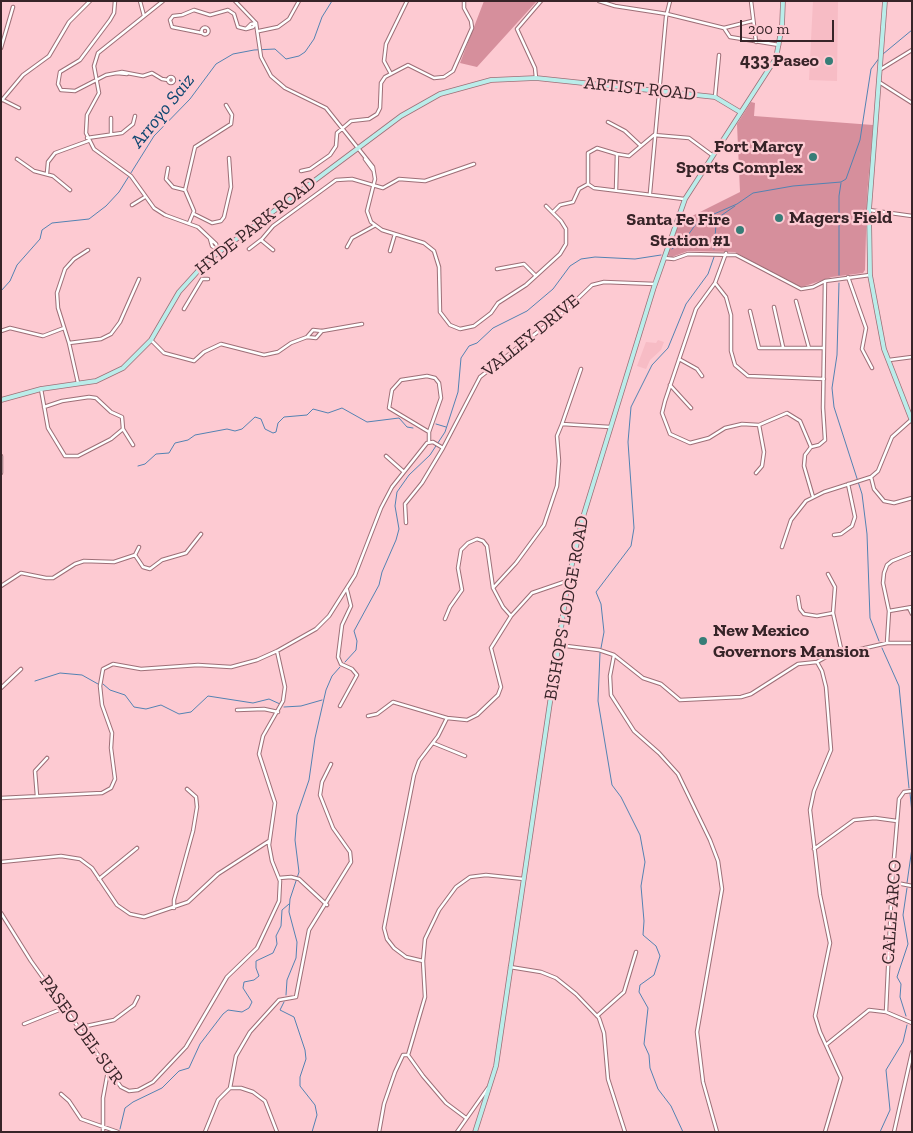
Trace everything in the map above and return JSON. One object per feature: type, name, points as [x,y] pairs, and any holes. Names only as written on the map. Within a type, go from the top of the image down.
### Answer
[{"type":"street","points":[[19,108],[2,99],[23,75],[50,56],[69,22],[90,1]]},
{"type":"street","points":[[114,1],[113,15],[104,30],[80,60],[60,72],[58,77],[61,90],[67,92],[75,91],[118,73],[143,76],[152,73],[168,80]]},
{"type":"street","points":[[140,1],[144,16]]},
{"type":"street","points":[[163,1],[99,50],[94,64],[99,93],[85,121],[87,139],[96,151],[131,176],[145,197],[162,214],[201,228],[216,244],[219,251]]},
{"type":"street","points":[[235,1],[256,23],[260,54],[267,71],[278,83],[324,106],[358,148],[374,172],[374,186],[367,211],[369,220],[374,226],[421,242],[434,251],[439,263],[440,312],[446,322],[456,328],[474,326],[491,313],[498,303],[536,276],[560,254],[566,244],[564,227],[546,206]]},
{"type":"street","points":[[258,31],[278,27],[289,19],[300,1]]},
{"type":"street","points":[[391,74],[385,65],[386,44],[407,1]]},
{"type":"street","points":[[301,171],[310,169],[330,155],[336,146],[337,132],[354,119],[370,119],[377,114],[380,108],[381,82],[391,74],[409,65],[434,78],[444,77],[453,71],[472,28],[472,23],[464,10],[464,1]]},
{"type":"street","points":[[536,78],[535,68],[517,29],[541,1]]},
{"type":"street","points":[[599,1],[615,6],[666,14],[724,28],[752,21]]},
{"type":"street","points":[[650,194],[666,14],[670,1]]},
{"type":"street","points":[[751,1],[756,42]]},
{"type":"street","name":"BISHOPS LODGE ROAD","points":[[475,1132],[492,1082],[568,581],[583,517],[655,284],[685,199],[712,154],[775,60],[779,45],[783,1]]},
{"type":"street","points":[[782,546],[791,520],[806,501],[853,482],[871,477],[878,471],[892,437],[911,421],[887,360],[876,314],[870,275],[870,210],[885,1]]},
{"type":"street","points":[[1,48],[13,6]]},
{"type":"street","points":[[202,33],[174,27],[170,20],[173,16],[182,15],[194,10],[210,15],[226,10],[234,14],[238,27],[246,29],[256,23]]},
{"type":"street","points":[[724,28],[730,37],[779,45]]},
{"type":"street","points":[[881,69],[912,50]]},
{"type":"street","points":[[715,97],[719,55]]},
{"type":"street","name":"ARTIST ROAD","points":[[536,78],[715,97],[740,112]]},
{"type":"street","name":"HYDE PARK ROAD","points":[[1,400],[41,390],[96,381],[123,368],[151,340],[172,302],[196,272],[219,251],[401,116],[440,94],[492,80],[536,78]]},
{"type":"street","points":[[880,82],[912,103]]},
{"type":"street","points":[[226,105],[232,116],[231,124],[195,147],[185,190],[194,214],[212,223],[221,221],[224,216],[232,187],[229,158]]},
{"type":"street","points":[[47,173],[48,162],[53,154],[87,139],[126,130],[133,124],[135,116]]},
{"type":"street","points":[[111,118],[111,134]]},
{"type":"street","points":[[608,122],[625,131],[641,146]]},
{"type":"street","points":[[588,184],[588,153],[598,148],[629,156],[654,135],[689,138],[712,154]]},
{"type":"street","points":[[616,190],[617,154]]},
{"type":"street","points":[[17,159],[34,171],[47,173],[70,190]]},
{"type":"street","points":[[249,249],[261,240],[273,226],[333,182],[350,179],[384,187],[399,179],[425,181],[474,164]]},
{"type":"street","points":[[168,168],[166,180],[173,187],[185,190]]},
{"type":"street","points":[[588,184],[594,188],[685,199]]},
{"type":"street","points":[[553,212],[560,205],[573,202],[579,190],[588,184]]},
{"type":"street","points":[[132,205],[145,197]]},
{"type":"street","points":[[870,210],[912,216]]},
{"type":"street","points":[[190,223],[194,214]]},
{"type":"street","points":[[347,248],[354,237],[374,226]]},
{"type":"street","points":[[390,251],[395,234]]},
{"type":"street","points":[[261,240],[273,250]]},
{"type":"street","points":[[78,385],[69,343],[58,308],[57,293],[59,280],[65,269],[74,259],[88,250]]},
{"type":"street","points":[[664,258],[674,260],[688,254],[726,253],[746,259],[801,290],[813,288],[825,281],[870,275]]},
{"type":"street","points":[[726,253],[715,283],[696,309],[670,384],[662,413],[670,434],[690,443],[709,438],[725,428],[742,424],[760,425],[788,413],[800,421],[811,446]]},
{"type":"street","points":[[497,269],[524,264],[536,276]]},
{"type":"street","points":[[196,272],[202,279]]},
{"type":"street","points":[[848,277],[866,328],[862,349],[872,368]]},
{"type":"street","points":[[184,309],[202,279],[208,278]]},
{"type":"street","points":[[69,343],[101,339],[111,334],[120,322],[140,279]]},
{"type":"street","points":[[813,497],[804,466],[805,455],[811,446],[819,445],[825,440],[825,281]]},
{"type":"street","name":"VALLEY DRIVE","points":[[406,523],[406,504],[422,483],[443,448],[480,377],[567,309],[590,287],[601,282],[655,284]]},
{"type":"street","points":[[715,283],[726,297],[732,315],[731,351],[735,365],[748,376],[824,379]]},
{"type":"street","points":[[796,301],[809,348]]},
{"type":"street","points":[[774,307],[783,347]]},
{"type":"street","points":[[750,311],[759,348],[824,348]]},
{"type":"street","points":[[307,337],[313,330],[322,331],[362,324]]},
{"type":"street","points":[[1,331],[10,328],[44,336],[64,328]]},
{"type":"street","points":[[151,340],[164,353],[194,361],[204,352],[221,344],[264,355],[278,352],[291,343],[307,337],[316,338],[322,331]]},
{"type":"street","points":[[887,360],[912,356]]},
{"type":"street","points":[[679,359],[697,369],[702,376]]},
{"type":"street","points":[[493,588],[516,563],[544,525],[557,486],[559,461],[557,436],[581,368]]},
{"type":"street","points":[[1,798],[102,792],[112,788],[115,779],[111,748],[112,735],[102,705],[100,686],[103,669],[112,664],[141,669],[198,665],[230,667],[257,660],[277,651],[323,623],[347,590],[362,562],[384,502],[404,472],[429,442],[429,432],[440,402],[439,383],[432,377],[401,380],[392,390],[389,408],[429,432]]},
{"type":"street","points":[[670,384],[691,408]]},
{"type":"street","points":[[41,390],[50,432],[67,456],[78,456],[111,439],[123,429]]},
{"type":"street","points":[[44,407],[60,401],[94,397],[104,403],[111,412],[122,417],[123,429],[133,445]]},
{"type":"street","points":[[562,424],[610,428]]},
{"type":"street","points":[[756,473],[762,466],[764,452],[760,425]]},
{"type":"street","points":[[429,442],[443,448]]},
{"type":"street","points":[[1,456],[1,473]]},
{"type":"street","points":[[386,456],[404,472]]},
{"type":"street","points":[[871,477],[874,489],[884,501],[894,503],[912,498]]},
{"type":"street","points":[[834,535],[841,534],[852,526],[855,517],[848,484]]},
{"type":"street","points":[[135,555],[143,567],[152,568],[162,560],[186,553],[201,534]]},
{"type":"street","points":[[445,619],[450,607],[462,590],[458,570],[462,548],[471,541],[480,539],[486,544],[493,588],[503,607],[511,616]]},
{"type":"street","points":[[1,586],[21,573],[51,578],[82,561],[114,562],[135,555],[139,547]]},
{"type":"street","points":[[887,643],[888,611],[883,582],[887,565],[892,560],[908,556],[912,553]]},
{"type":"street","points":[[828,574],[835,587],[833,613],[842,653]]},
{"type":"street","points":[[368,716],[378,714],[393,702],[447,718],[467,720],[484,710],[498,694],[501,687],[491,648],[511,616],[532,592],[568,581]]},
{"type":"street","points":[[340,706],[356,675],[352,669],[341,664],[338,657],[342,625],[352,606],[347,590]]},
{"type":"street","points":[[798,597],[800,609],[804,614],[817,616],[833,613]]},
{"type":"street","points":[[888,611],[910,608],[912,614]]},
{"type":"street","points":[[558,645],[599,650],[614,655],[643,678],[661,684],[680,700],[741,697],[751,694],[798,664],[817,662],[842,653],[887,643],[912,643]]},
{"type":"street","name":"PASEO DEL SUR","points":[[1,913],[77,1028],[121,1087],[129,1091],[138,1090],[153,1082],[186,1047],[227,976],[253,954],[262,941],[279,901],[279,878],[272,861],[269,841],[275,813],[275,803],[262,767],[259,750],[263,736],[283,701],[285,687],[277,651]]},
{"type":"street","points":[[614,655],[610,676],[611,694],[634,731],[659,753],[678,774],[710,840],[718,861],[722,889],[696,1032],[702,1078],[716,1132]]},
{"type":"street","points":[[817,662],[822,671],[826,688],[832,740],[831,750],[814,791],[810,810],[820,895],[830,943],[815,1016],[841,1078],[825,1132]]},
{"type":"street","points":[[1,688],[21,669]]},
{"type":"street","points":[[237,710],[261,709],[278,712]]},
{"type":"street","points":[[423,961],[406,957],[392,947],[386,936],[384,925],[414,774],[419,761],[433,743],[447,718]]},
{"type":"street","points":[[433,743],[465,756]]},
{"type":"street","points":[[37,796],[35,771],[47,758]]},
{"type":"street","points":[[205,1132],[218,1100],[230,1088],[236,1056],[250,1032],[280,1000],[296,997],[309,930],[352,860],[350,852],[332,825],[320,795],[323,779],[331,764]]},
{"type":"street","points":[[174,908],[174,900],[193,831],[197,806],[196,797],[187,789]]},
{"type":"street","name":"CALLE ARCO","points":[[886,1012],[892,882],[899,799],[904,792],[912,791]]},
{"type":"street","points":[[814,849],[854,820],[875,818],[897,821]]},
{"type":"street","points":[[1,862],[61,856],[77,858],[88,864],[115,902],[134,915],[148,917],[191,900],[218,874],[269,841]]},
{"type":"street","points":[[99,879],[137,848]]},
{"type":"street","points":[[408,1055],[425,998],[423,961],[425,940],[434,919],[450,894],[470,877],[481,875],[524,879]]},
{"type":"street","points":[[279,878],[294,877],[299,879],[326,905]]},
{"type":"street","points":[[892,882],[912,886]]},
{"type":"street","points":[[597,1016],[624,992],[636,952]]},
{"type":"street","points":[[510,967],[541,972],[556,978],[571,989],[597,1016],[604,1033],[608,1079],[625,1132]]},
{"type":"street","points":[[77,1028],[114,1020],[134,1004],[138,997]]},
{"type":"street","points":[[24,1024],[64,1008]]},
{"type":"street","points":[[826,1044],[869,1010],[886,1012],[912,1023]]},
{"type":"street","points":[[894,1132],[912,1052]]},
{"type":"street","points":[[378,1132],[384,1104],[395,1072],[402,1055],[408,1055]]},
{"type":"street","points":[[408,1055],[446,1103],[466,1118]]},
{"type":"street","points":[[103,1132],[103,1098],[108,1071]]},
{"type":"street","points":[[457,1132],[492,1082]]},
{"type":"street","points":[[230,1088],[241,1088],[253,1092],[265,1102],[277,1132]]},
{"type":"street","points":[[62,1094],[81,1119],[118,1132]]},
{"type":"shaded area","points":[[484,1],[537,1],[477,67],[460,63]]},
{"type":"shaded area","points":[[813,1],[838,1],[837,81],[809,80]]},
{"type":"shaded area","points":[[751,102],[755,103],[754,116],[873,125],[867,196],[865,270],[863,273],[832,277],[802,287],[792,284],[735,252],[688,251],[672,257],[667,255],[676,224],[740,192],[737,124]]},
{"type":"shaded area","points":[[658,340],[664,342],[661,350],[650,360],[646,369],[637,366],[646,342],[656,343]]},
{"type":"waterway","name":"Arroyo Saiz","points":[[1,291],[10,281],[17,265],[40,239],[42,230],[52,223],[89,219],[106,206],[119,192],[154,136],[190,99],[216,64],[233,54],[254,50],[275,49],[286,59],[299,56],[305,52],[314,39],[322,17],[332,1]]},
{"type":"waterway","points":[[883,54],[912,30]]},
{"type":"waterway","points":[[672,249],[686,238],[698,221],[737,204],[753,193],[793,186],[841,182],[846,179],[860,140],[871,69],[880,57]]},
{"type":"waterway","points":[[839,275],[839,196],[841,183]]},
{"type":"waterway","points":[[714,249],[716,225],[719,217],[735,206]]},
{"type":"waterway","points":[[345,662],[356,650],[357,641],[354,631],[379,585],[382,572],[396,540],[399,529],[395,506],[397,492],[409,475],[430,455],[445,432],[458,392],[461,358],[469,346],[477,343],[493,328],[527,311],[553,289],[570,266],[581,259],[595,257],[635,259],[661,255]]},
{"type":"waterway","points":[[601,648],[604,632],[601,604],[596,592],[631,546],[634,528],[628,442],[631,407],[652,365],[668,348],[686,304],[708,274],[714,257]]},
{"type":"waterway","points":[[839,283],[837,355],[832,388],[834,407],[862,494],[867,534],[870,618],[879,641]]},
{"type":"waterway","points":[[138,466],[145,464],[156,454],[169,453],[175,443],[188,440],[195,435],[227,429],[235,431],[242,429],[255,417],[261,419],[265,429],[273,433],[276,432],[278,423],[284,417],[307,415],[313,409],[328,413],[342,408],[367,422],[399,418],[407,427],[413,428]]},
{"type":"waterway","points":[[436,424],[446,427]]},
{"type":"waterway","points":[[882,648],[899,686],[909,788]]},
{"type":"waterway","points":[[600,653],[598,701],[612,785],[621,797],[640,835],[645,862],[641,886],[644,921],[643,935],[656,946],[660,956],[654,975],[640,985],[639,992],[648,1008],[644,1044],[649,1055],[650,1068],[658,1089],[671,1106],[683,1132]]},
{"type":"waterway","points":[[286,995],[287,980],[296,958],[297,942],[289,912],[290,899],[299,872],[295,840],[297,815],[309,780],[315,738],[326,690],[332,676],[340,667]]},
{"type":"waterway","points":[[35,681],[60,673],[82,675],[98,684]]},
{"type":"waterway","points":[[103,684],[110,690],[125,695],[134,707],[146,709],[161,705],[179,714],[191,712],[208,696],[253,703],[269,699],[280,704]]},
{"type":"waterway","points":[[284,707],[301,706],[322,700]]},
{"type":"waterway","points":[[910,793],[912,813]]},
{"type":"waterway","points":[[907,883],[912,848]]},
{"type":"waterway","points":[[906,1016],[900,997],[901,984],[897,977],[908,944],[903,915],[907,888]]},
{"type":"waterway","points":[[120,1129],[125,1108],[162,1088],[179,1071],[189,1068],[200,1044],[223,1014],[228,1010],[242,1012],[249,1008],[252,1002],[243,988],[244,982],[254,980],[259,976],[256,961],[273,953],[277,944],[276,936],[281,926],[282,910],[289,904]]},
{"type":"waterway","points":[[284,1002],[280,1010],[294,1017],[305,1050],[306,1059],[300,1077],[300,1086],[315,1105],[317,1115],[312,1132]]},
{"type":"waterway","points":[[880,1132],[890,1110],[886,1070],[903,1042],[907,1025]]},
{"type":"place","name":"433 Paseo","points":[[829,61]]},
{"type":"place","name":"Fort Marcy Sports Complex","points":[[813,157]]},
{"type":"place","name":"Magers Field","points":[[779,218]]},
{"type":"place","name":"Santa Fe Fire Station #1","points":[[740,230]]},
{"type":"place","name":"New Mexico Governors Mansion","points":[[703,641]]}]
